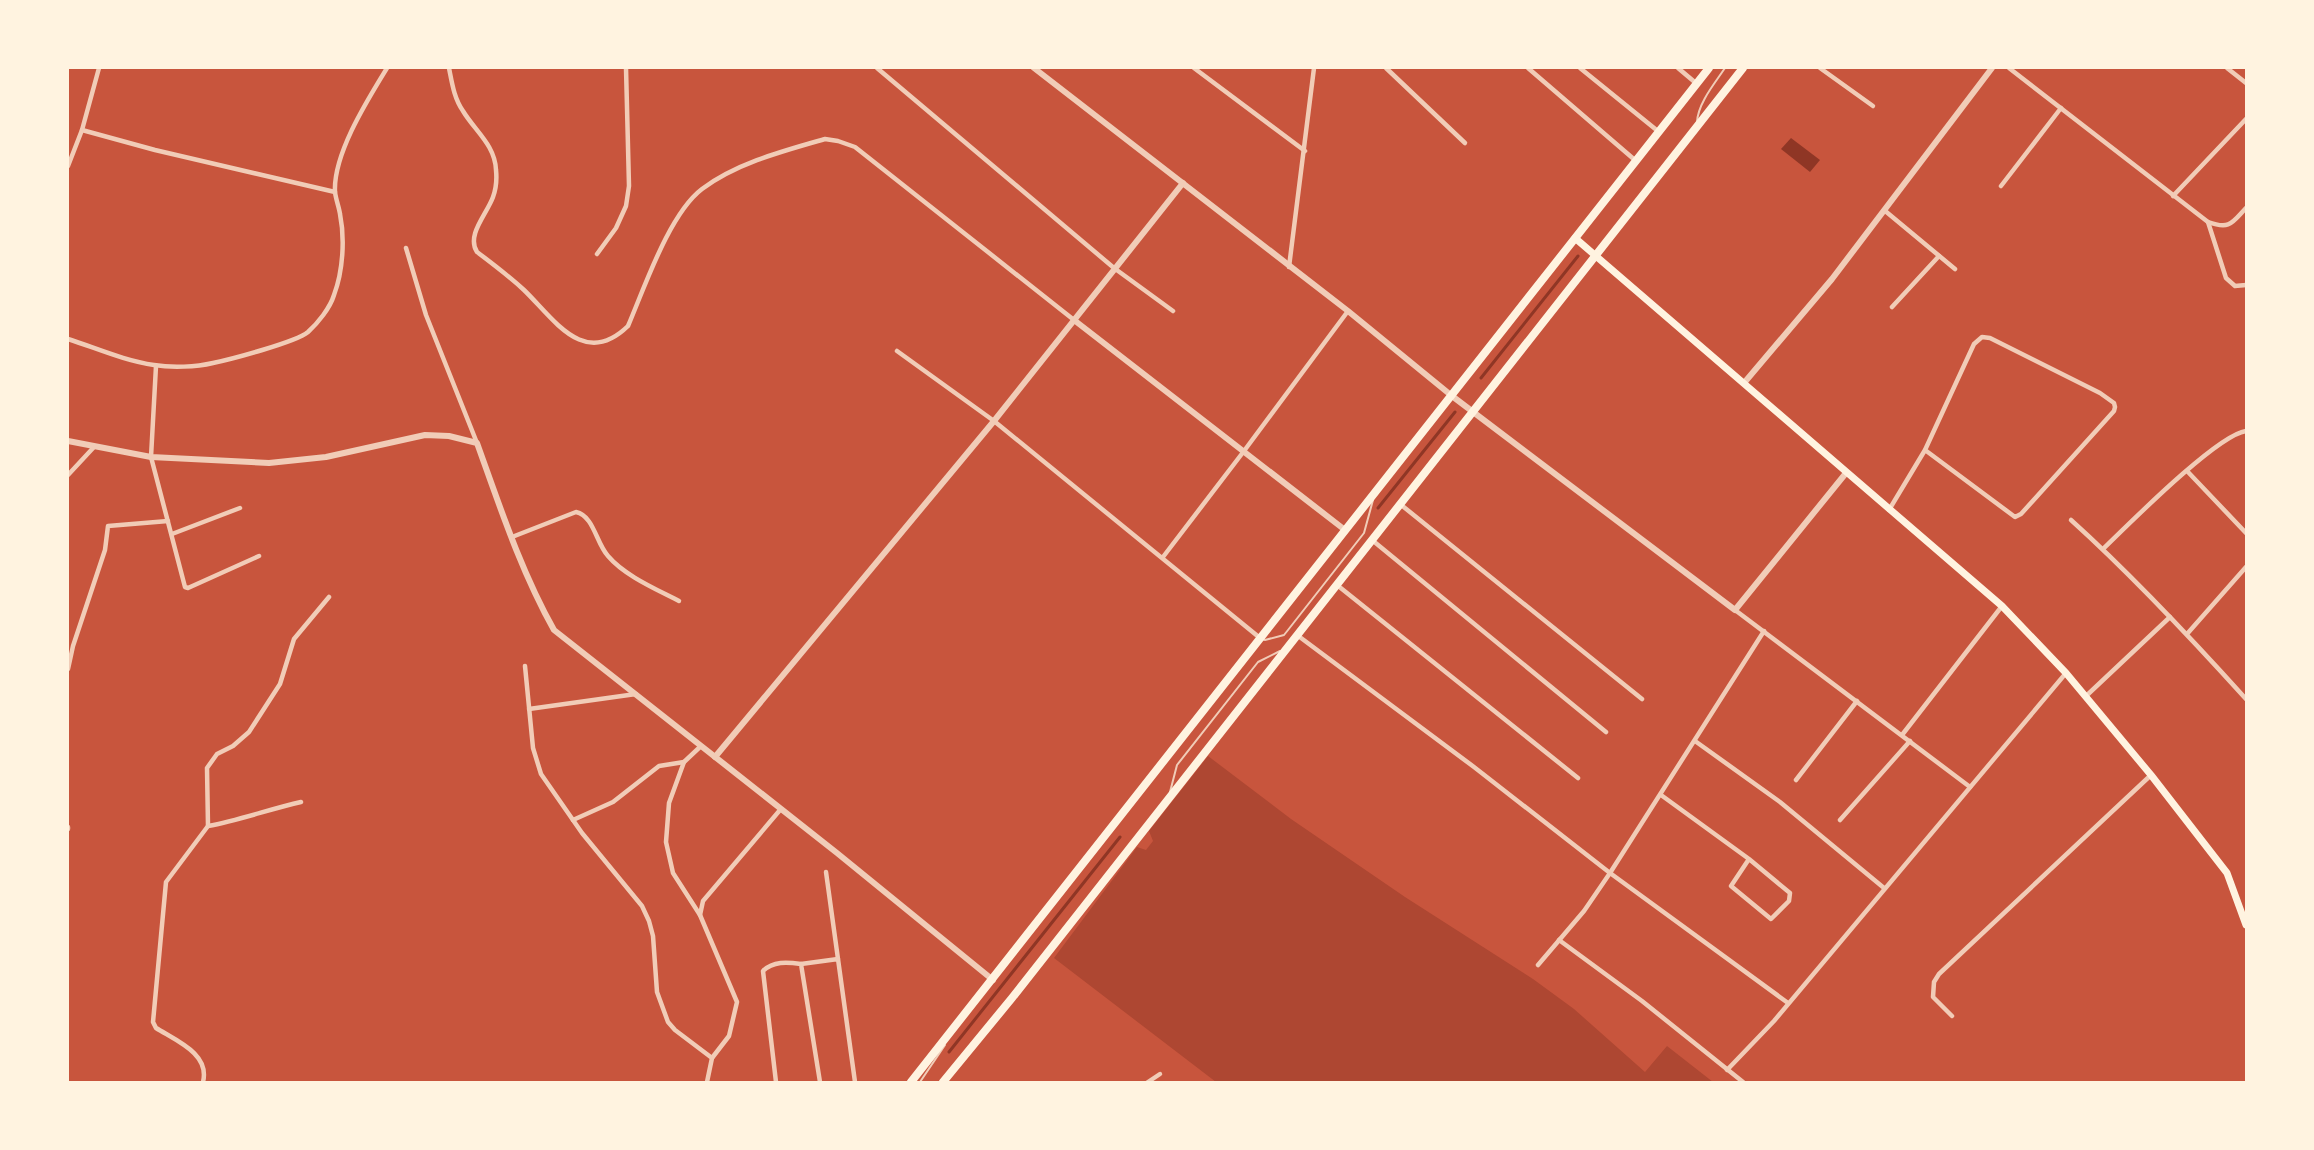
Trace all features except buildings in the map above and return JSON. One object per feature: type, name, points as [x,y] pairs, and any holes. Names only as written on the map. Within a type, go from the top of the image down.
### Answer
[{"type":"highway","points":[[911,1083],[1709,68]]},
{"type":"highway","points":[[944,1083],[1743,68]]},
{"type":"main road","points":[[1575,238],[2002,606],[2066,673],[2151,775],[2227,873],[2247,925]]},
{"type":"street","points":[[68,166],[82,130],[99,68]]},
{"type":"street","points":[[68,339],[156,366],[194,366],[281,344],[308,332],[329,307],[339,278],[341,226],[335,192],[338,167],[347,141],[368,98],[387,68]]},
{"type":"street","points":[[449,68],[453,92],[463,111],[488,143],[496,166],[493,198],[474,238],[474,247],[477,252],[524,290],[561,329],[574,338],[587,342],[606,341],[618,336],[628,326],[668,233],[701,190],[741,166],[825,139],[838,141],[855,147],[1345,530]]},
{"type":"street","points":[[597,254],[616,228],[626,206],[629,186],[626,68]]},
{"type":"street","points":[[1034,68],[1348,311],[1452,396],[1970,787]]},
{"type":"street","points":[[1194,68],[1305,151]]},
{"type":"street","points":[[1289,267],[1314,68]]},
{"type":"street","points":[[1386,68],[1466,143]]},
{"type":"street","points":[[1528,68],[1636,161]]},
{"type":"street","points":[[1580,68],[1659,132]]},
{"type":"street","points":[[1678,68],[1697,84]]},
{"type":"street","points":[[1820,68],[1873,106]]},
{"type":"street","points":[[1744,383],[1832,279],[1992,68]]},
{"type":"street","points":[[2009,68],[2208,222],[2225,227],[2232,224],[2247,208]]},
{"type":"street","points":[[2226,68],[2247,83]]},
{"type":"street","points":[[881,69],[1114,268],[1173,311]]},
{"type":"street","points":[[2001,186],[2061,108]]},
{"type":"street","points":[[2173,196],[2247,119]]},
{"type":"street","points":[[82,130],[155,150],[335,192]]},
{"type":"street","points":[[715,757],[994,421],[1183,183]]},
{"type":"street","points":[[1884,210],[1955,269]]},
{"type":"street","points":[[2208,222],[2226,278],[2235,286],[2247,285]]},
{"type":"street","points":[[406,248],[426,315],[512,537],[536,597],[554,630],[993,980]]},
{"type":"street","points":[[1892,307],[1940,256]]},
{"type":"street","points":[[1163,556],[1348,311]]},
{"type":"street","points":[[1890,510],[1924,450],[1974,344],[1982,337],[1990,338],[2100,393],[2114,403],[2115,407],[2114,411],[2021,514],[2014,518],[1924,450]]},
{"type":"street","points":[[897,351],[994,421],[1163,556],[1260,638]]},
{"type":"street","points":[[156,366],[151,457],[187,588],[259,556]]},
{"type":"street","points":[[2103,549],[2168,487],[2231,436],[2247,431]]},
{"type":"street","points":[[68,441],[151,457],[285,462],[326,457],[425,435],[449,436],[477,443]]},
{"type":"street","points":[[68,475],[94,447]]},
{"type":"street","points":[[2188,471],[2247,533]]},
{"type":"street","points":[[1735,610],[1846,473]]},
{"type":"street","points":[[1400,504],[1642,699]]},
{"type":"street","points":[[172,534],[240,508]]},
{"type":"street","points":[[512,537],[576,512],[580,513],[587,519],[606,555],[613,562],[679,601]]},
{"type":"street","points":[[2071,520],[2187,634],[2247,699]]},
{"type":"street","points":[[68,669],[73,646],[105,550],[108,526],[168,521]]},
{"type":"street","points":[[1372,540],[1606,732]]},
{"type":"street","points":[[2187,634],[2247,567]]},
{"type":"street","points":[[1337,585],[1578,778]]},
{"type":"street","points":[[203,1083],[204,1064],[198,1057],[156,1028],[153,1022],[166,882],[208,826],[207,768],[214,756],[233,746],[249,732],[280,684],[294,639],[329,597]]},
{"type":"street","points":[[1902,735],[2002,606]]},
{"type":"street","points":[[2085,697],[2170,617]]},
{"type":"street","points":[[1538,966],[1584,911],[1610,873],[1764,631]]},
{"type":"street","points":[[1297,635],[1474,767],[1610,873],[1788,1004]]},
{"type":"street","points":[[525,666],[536,761],[541,774],[573,820],[642,906],[649,921],[652,936],[657,992],[668,1022],[712,1058]]},
{"type":"street","points":[[1727,1070],[1788,1004],[2066,673]]},
{"type":"street","points":[[529,709],[636,694]]},
{"type":"street","points":[[1796,780],[1857,701]]},
{"type":"street","points":[[1695,741],[1780,802],[1884,888]]},
{"type":"street","points":[[1840,820],[1910,741]]},
{"type":"street","points":[[701,746],[684,762],[667,813],[666,842],[673,873],[700,915],[736,1002],[729,1036],[712,1058],[707,1083]]},
{"type":"street","points":[[573,820],[613,802],[659,766],[684,762]]},
{"type":"street","points":[[1952,1016],[1933,997],[1932,989],[1939,974],[2151,775]]},
{"type":"street","points":[[1661,795],[1749,859],[1790,893],[1789,901],[1771,919],[1731,886],[1749,859]]},
{"type":"street","points":[[208,826],[231,822],[261,811],[301,802]]},
{"type":"street","points":[[700,915],[705,896],[780,810]]},
{"type":"street","points":[[826,872],[855,1083]]},
{"type":"street","points":[[1559,940],[1642,1001],[1743,1083]]},
{"type":"street","points":[[777,1083],[763,971],[770,965],[788,962],[801,964],[838,959]]},
{"type":"street","points":[[801,964],[820,1083]]},
{"type":"street","points":[[1148,1083],[1160,1074]]},
{"type":"lane","points":[[1696,128],[1697,116],[1725,68]]},
{"type":"lane","points":[[1260,638],[1265,640],[1284,634],[1288,630],[1364,533],[1375,495]]},
{"type":"lane","points":[[1168,798],[1177,765],[1258,662],[1288,648]]},
{"type":"lane","points":[[920,1083],[959,1023]]},
{"type":"shaded area","points":[[1791,138],[1820,160],[1810,172],[1781,149]]},
{"type":"shaded area","points":[[1208,756],[1291,819],[1405,897],[1533,979],[1574,1009],[1645,1072],[1667,1046],[1713,1082],[1216,1082],[1054,958],[1137,847],[1146,850],[1153,841],[1149,831]]},
{"type":"waterway","points":[[1481,378],[1578,256]]},
{"type":"waterway","points":[[1378,508],[1455,412]]},
{"type":"waterway","points":[[949,1052],[1120,837]]}]
